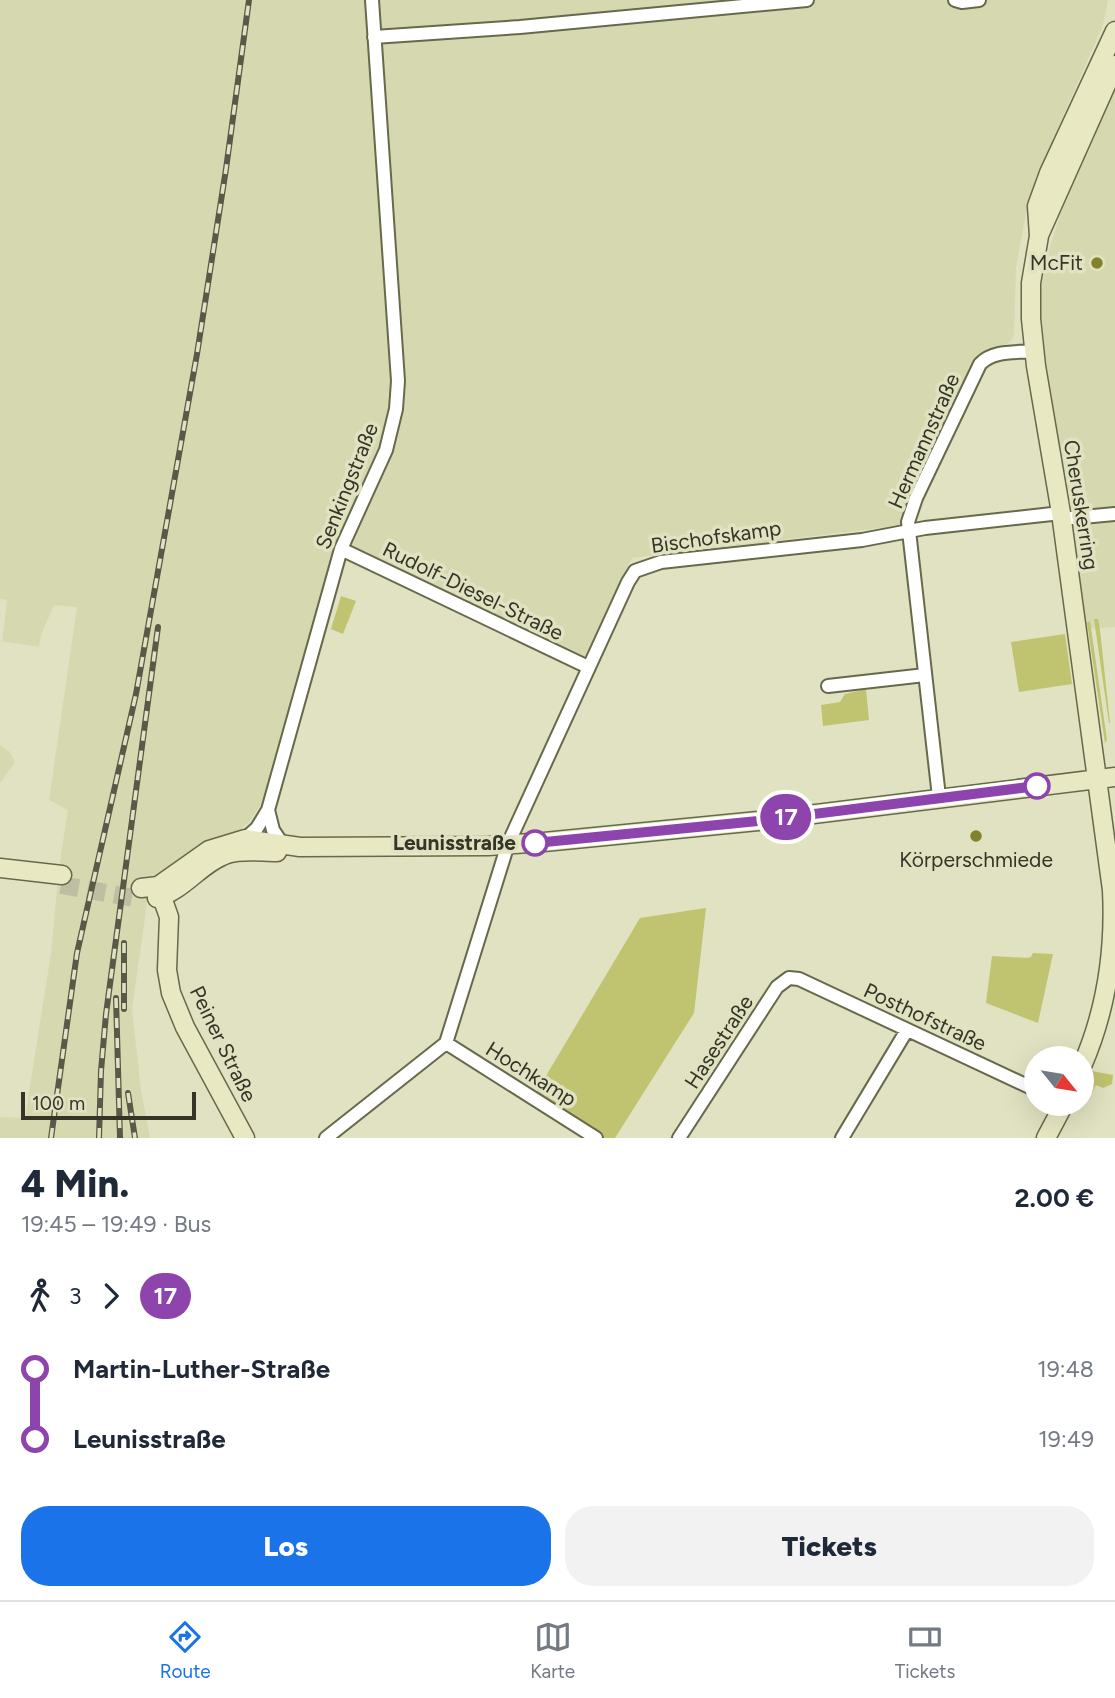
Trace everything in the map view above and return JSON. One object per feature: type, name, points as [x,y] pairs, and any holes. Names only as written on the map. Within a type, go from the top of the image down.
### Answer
[{"type":"street","name":"Senkingstraße","points":[[245,839],[257,828],[268,810],[341,549],[386,450],[396,408],[398,381],[372,0]]},
{"type":"street","points":[[374,37],[520,27],[807,0]]},
{"type":"street","points":[[955,0],[979,0]]},
{"type":"street","name":"Cheruskerring","points":[[1089,1046],[1099,1018],[1112,934],[1106,778],[1034,351],[1031,283],[1039,236],[1037,206],[1049,173],[1115,30]]},
{"type":"street","name":"Cheruskerring","points":[[1039,236],[1115,65]]},
{"type":"street","name":"Hermannstraße","points":[[939,797],[908,517],[979,364],[996,355],[1034,351]]},
{"type":"street","name":"Bischofskamp","points":[[508,844],[588,667],[635,571],[661,562],[925,528],[1115,514]]},
{"type":"street","name":"Rudolf-Diesel-Straße","points":[[341,549],[588,667]]},
{"type":"street","points":[[828,685],[925,675]]},
{"type":"street","points":[[151,892],[228,854],[284,851],[300,847],[508,844],[610,837],[1106,778]]},
{"type":"street","points":[[268,810],[273,830],[281,842]]},
{"type":"street","points":[[151,892],[209,849],[245,839],[281,842],[300,847]]},
{"type":"street","points":[[326,1138],[446,1043],[508,844]]},
{"type":"street","points":[[0,868],[62,880],[0,877]]},
{"type":"street","name":"Peiner Straße","points":[[151,892],[169,917],[167,970],[171,993],[185,1027],[245,1138]]},
{"type":"street","name":"Hasestraße","points":[[679,1138],[777,988],[785,979],[799,979]]},
{"type":"street","name":"Posthofstraße","points":[[799,979],[1024,1084]]},
{"type":"street","points":[[842,1138],[907,1030]]},
{"type":"street","name":"Hochkamp","points":[[446,1043],[596,1138]]},
{"type":"street","points":[[1046,1138],[1058,1116]]},
{"type":"shaded area","points":[[0,0],[1108,2],[1102,28],[1037,175],[1025,218],[1016,268],[1014,335],[1011,341],[986,357],[904,525],[632,558],[585,656],[341,550],[263,801],[249,822],[230,838],[149,889],[132,1009],[141,1090],[150,1138],[0,1138],[0,1117],[25,1118],[51,953],[59,867],[68,810],[49,800],[77,607],[54,605],[41,635],[39,647],[2,641],[7,600],[0,599]]},
{"type":"shaded area","points":[[1115,89],[1115,627],[1076,630],[1038,369],[1037,288],[1068,190]]},
{"type":"shaded area","points":[[0,745],[10,752],[15,762],[0,783]]},
{"type":"green space","points":[[341,596],[356,601],[343,634],[331,629]]},
{"type":"green space","points":[[1094,619],[1098,619],[1100,630],[1110,723],[1109,723]]},
{"type":"green space","points":[[1090,621],[1107,740],[1105,743],[1087,623]]},
{"type":"green space","points":[[1065,634],[1072,684],[1019,692],[1011,642]]},
{"type":"green space","points":[[866,689],[869,720],[823,726],[821,705],[840,702],[845,694]]},
{"type":"green space","points":[[706,908],[694,1013],[615,1138],[600,1138],[534,1096],[640,918]]},
{"type":"green space","points":[[1033,953],[1053,954],[1038,1023],[986,1003],[992,956],[1027,958]]},
{"type":"green space","points":[[1094,1071],[1113,1075],[1112,1084],[1103,1088],[1096,1085],[1094,1089]]},
{"type":"tunnel","points":[[61,885],[140,899]]},
{"type":"railway","points":[[51,1138],[77,953],[136,694],[197,354],[249,0]]},
{"type":"railway","points":[[99,1138],[106,1014],[158,627]]},
{"type":"railway","points":[[124,943],[124,1009]]},
{"type":"railway","points":[[116,998],[120,1138]]},
{"type":"railway","points":[[128,1093],[135,1138]]},
{"type":"bus line","name":"17","points":[[535,843],[758,821],[1037,786]]},
{"type":"place","name":"McFit","points":[[1097,263]]},
{"type":"place","name":"Körperschmiede","points":[[976,836]]},
{"type":"place","name":"Leunisstraße","points":[[535,843]]}]
